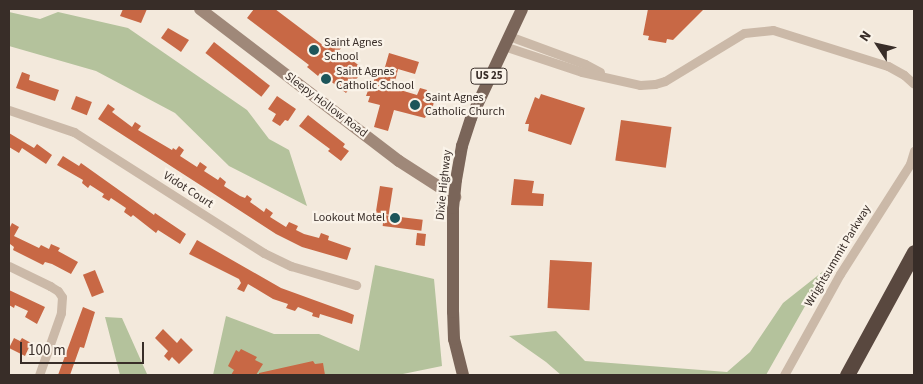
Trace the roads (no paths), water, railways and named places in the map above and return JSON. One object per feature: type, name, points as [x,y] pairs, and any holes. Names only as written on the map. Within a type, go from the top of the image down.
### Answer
[{"type":"highway","points":[[847,375],[914,252]]},
{"type":"main road","name":"Sleepy Hollow Road","points":[[200,9],[400,161],[454,197]]},
{"type":"main road","name":"Dixie Highway","points":[[463,375],[454,339],[454,197],[465,134],[482,91],[522,9]]},
{"type":"street","points":[[506,41],[585,64],[607,76],[640,85],[665,81],[744,33],[773,30],[888,66],[904,75],[914,84]]},
{"type":"street","name":"Vidot Court","points":[[9,110],[74,132],[264,253],[290,266],[356,285]]},
{"type":"street","name":"Wrightsummit Parkway","points":[[784,375],[840,274],[910,164],[914,151]]},
{"type":"street","points":[[9,266],[50,286],[62,297],[61,313],[39,375]]},
{"type":"place","name":"Saint Agnes School","points":[[314,50]]},
{"type":"place","name":"Saint Agnes Catholic School","points":[[326,79]]},
{"type":"place","name":"Saint Agnes Catholic Church","points":[[415,105]]},
{"type":"place","name":"Lookout Motel","points":[[395,218]]}]
